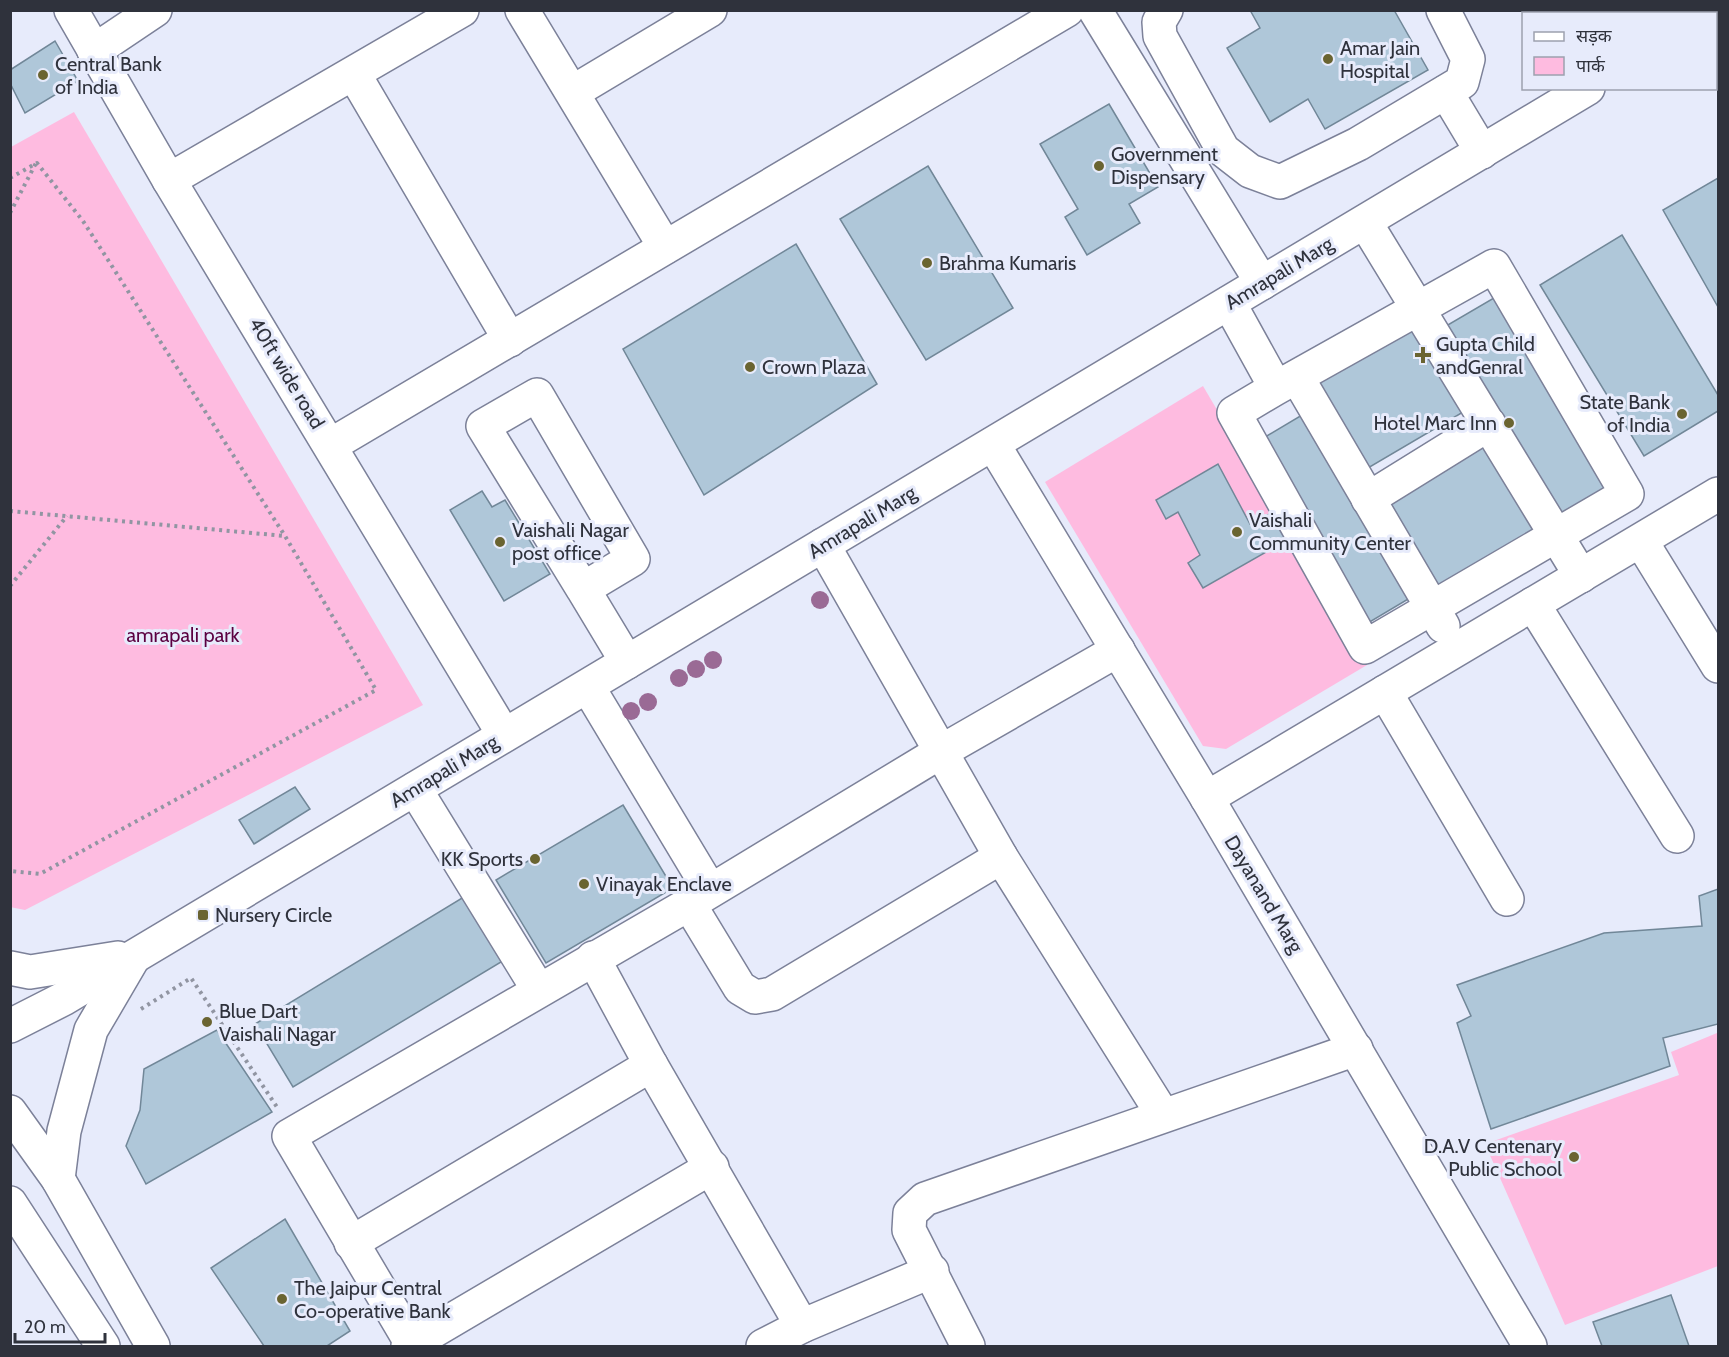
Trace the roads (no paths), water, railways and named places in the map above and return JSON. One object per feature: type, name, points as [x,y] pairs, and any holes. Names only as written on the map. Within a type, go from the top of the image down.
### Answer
[{"type":"street","name":"40ft wide road","points":[[70,10],[169,180],[504,735]]},
{"type":"street","points":[[94,51],[155,10]]},
{"type":"street","points":[[169,180],[462,10]]},
{"type":"street","points":[[522,10],[665,248]]},
{"type":"street","points":[[573,92],[710,10]]},
{"type":"street","points":[[331,445],[1067,10]]},
{"type":"street","points":[[1095,10],[1262,283]]},
{"type":"street","points":[[1166,10],[1159,22],[1160,36],[1223,150],[1250,171],[1280,182],[1358,144],[1462,82],[1468,59],[1443,10]]},
{"type":"street","points":[[354,74],[510,340]]},
{"type":"street","name":"Amrapali Marg","points":[[10,1026],[63,999],[588,687],[1585,90]]},
{"type":"street","points":[[1446,92],[1482,152]]},
{"type":"street","points":[[1365,222],[1581,576]]},
{"type":"street","points":[[1494,266],[1627,494],[1365,647],[1234,413],[1287,382],[1494,266]]},
{"type":"street","points":[[1229,303],[1368,499],[1456,650]]},
{"type":"street","points":[[583,589],[633,559],[537,395],[483,426],[627,662]]},
{"type":"street","points":[[1368,499],[1489,424]]},
{"type":"street","name":"Dayanand Marg","points":[[993,444],[1356,1049],[1520,1344]]},
{"type":"street","points":[[1207,798],[1719,494]]},
{"type":"street","points":[[1641,541],[1719,666]]},
{"type":"street","points":[[823,545],[1001,857],[1163,1115]]},
{"type":"street","points":[[1533,604],[1677,836]]},
{"type":"street","points":[[1372,643],[1391,688],[1507,898]]},
{"type":"street","points":[[712,1167],[410,1345],[289,1136],[538,989],[700,897],[942,751],[1118,650]]},
{"type":"street","points":[[588,687],[700,897],[740,988],[756,997],[772,994],[1001,857]]},
{"type":"street","points":[[415,789],[538,989]]},
{"type":"street","points":[[10,968],[30,972],[134,956]]},
{"type":"street","points":[[57,1179],[64,1131],[91,1030],[134,956]]},
{"type":"street","points":[[593,958],[651,1065],[802,1326]]},
{"type":"street","points":[[968,1347],[932,1271],[909,1230],[910,1213],[925,1199],[1356,1049]]},
{"type":"street","points":[[351,1243],[651,1065]]},
{"type":"street","points":[[10,1112],[57,1179],[153,1347]]},
{"type":"street","points":[[11,1204],[103,1347]]},
{"type":"street","points":[[763,1347],[802,1326],[932,1271]]},
{"type":"place","name":"Amar Jain Hospital","points":[[1328,59]]},
{"type":"place","name":"Central Bank of India","points":[[43,75]]},
{"type":"place","name":"Government Dispensary","points":[[1099,166]]},
{"type":"place","name":"Brahma Kumaris","points":[[927,263]]},
{"type":"place","name":"Gupta Child andGenral","points":[[1423,355]]},
{"type":"place","name":"Crown Plaza","points":[[750,367]]},
{"type":"place","name":"State Bank of India","points":[[1682,414]]},
{"type":"place","name":"Hotel Marc Inn","points":[[1509,423]]},
{"type":"place","name":"Vaishali Community Center","points":[[1237,532]]},
{"type":"place","name":"Vaishali Nagar post office","points":[[500,542]]},
{"type":"place","name":"KK Sports","points":[[535,859]]},
{"type":"place","name":"Vinayak Enclave","points":[[584,884]]},
{"type":"place","name":"Nursery Circle","points":[[203,915]]},
{"type":"place","name":"Blue Dart Vaishali Nagar","points":[[207,1022]]},
{"type":"place","name":"D.A.V Centenary Public School","points":[[1574,1157]]},
{"type":"place","name":"The Jaipur Central Co-operative Bank","points":[[282,1299]]},
{"type":"park label","name":"amrapali park","points":[[183,635]]}]
